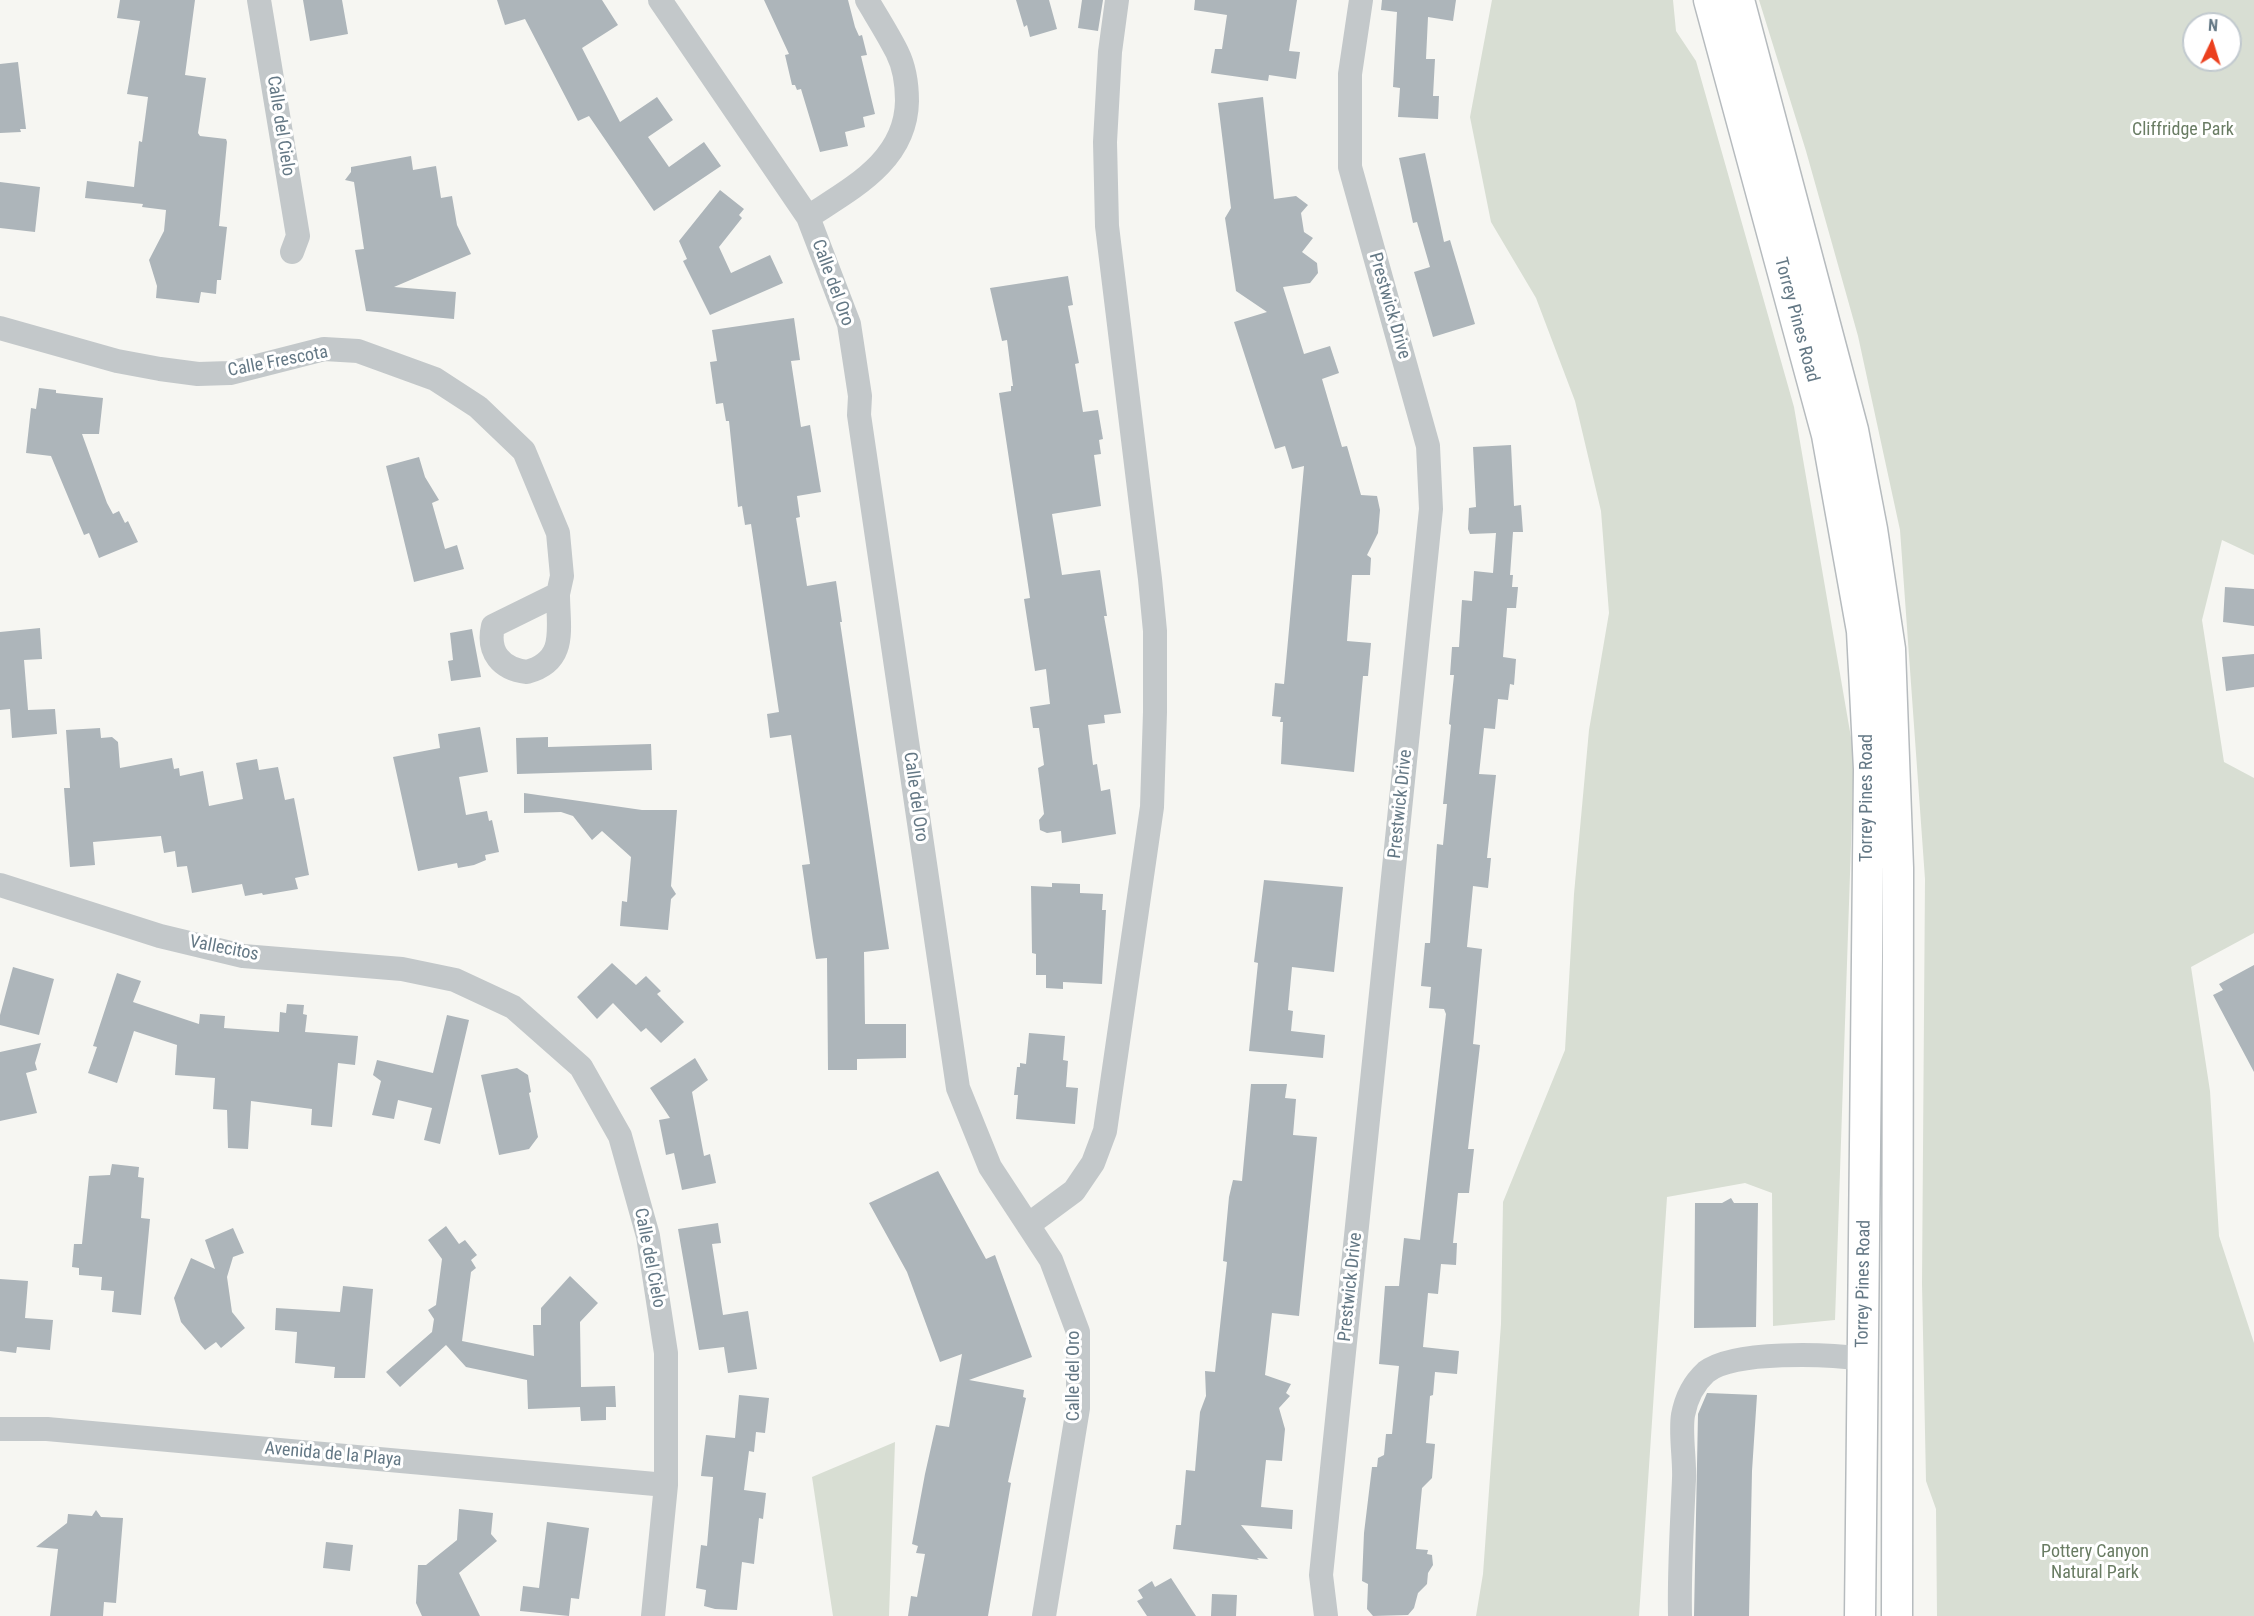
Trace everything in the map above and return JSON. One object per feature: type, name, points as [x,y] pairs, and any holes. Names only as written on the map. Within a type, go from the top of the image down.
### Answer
[{"type":"main road","name":"Torrey Pines Road","points":[[1709,0],[1827,435],[1862,631],[1869,769],[1860,1616]]},
{"type":"main road","name":"Torrey Pines Road","points":[[1739,0],[1853,430],[1872,529],[1890,649],[1898,868],[1897,1616]]},
{"type":"street","name":"Calle del Cielo","points":[[259,0],[298,236],[292,252]]},
{"type":"street","name":"Calle del Oro","points":[[660,0],[808,218],[849,324],[860,396],[859,415],[958,1088],[990,1167],[1051,1260],[1078,1332],[1078,1408],[1044,1616]]},
{"type":"street","points":[[808,218],[862,181],[893,150],[906,122],[907,87],[898,53],[867,0]]},
{"type":"street","points":[[1028,1225],[1074,1191],[1093,1163],[1105,1131],[1152,807],[1155,631],[1107,226],[1105,142],[1110,52],[1117,0]]},
{"type":"street","name":"Prestwick Drive","points":[[1326,1616],[1322,1575],[1431,509],[1428,446],[1350,167],[1350,74],[1361,0]]},
{"type":"street","name":"Calle Frescota","points":[[0,328],[117,361],[169,371],[198,374],[230,373],[324,349],[358,351],[435,379],[478,406],[524,451],[558,533],[562,576],[558,594]]},
{"type":"street","name":"Vallecitos","points":[[0,885],[160,936],[243,956],[402,969],[455,980]]},
{"type":"street","name":"Calle del Cielo","points":[[455,980],[513,1007],[581,1067],[620,1136],[648,1236],[666,1353],[666,1485],[653,1616]]},
{"type":"street","points":[[1680,1616],[1685,1453],[1683,1417],[1693,1386],[1707,1371],[1724,1363],[1746,1358],[1836,1355],[1863,1359]]},
{"type":"street","name":"Avenida de la Playa","points":[[0,1428],[47,1429],[666,1485]]},
{"type":"green space","points":[[1492,0],[1673,0],[1676,31],[1696,61],[1794,407],[1854,755],[1835,1320],[1773,1326],[1772,1193],[1745,1183],[1667,1197],[1639,1616],[1476,1616],[1483,1574],[1501,1324],[1503,1202],[1565,1050],[1574,894],[1589,730],[1609,613],[1601,511],[1575,401],[1536,298],[1491,222],[1470,117]]},
{"type":"green space","points":[[1759,0],[2254,0],[2254,555],[2222,540],[2202,620],[2224,762],[2254,778],[2254,933],[2191,967],[2210,1091],[2219,1236],[2254,1343],[2254,1616],[1937,1616],[1936,1509],[1926,1481],[1922,1284],[1925,879],[1900,530],[1858,336],[1806,151]]},
{"type":"green space","points":[[895,1442],[889,1616],[833,1616],[812,1477]]},
{"type":"building","points":[[120,0],[195,0],[185,75],[206,78],[198,133],[200,136],[226,139],[227,142],[219,226],[227,227],[221,280],[217,280],[216,294],[201,292],[199,303],[156,298],[157,286],[149,260],[164,231],[166,210],[142,207],[143,204],[85,198],[87,181],[134,187],[139,141],[142,142],[148,97],[127,94],[140,21],[117,18]]},
{"type":"building","points":[[303,0],[342,0],[348,34],[310,41]]},
{"type":"building","points":[[497,0],[602,0],[618,25],[582,48],[620,122],[657,97],[673,120],[648,137],[669,167],[704,142],[721,166],[654,211],[589,116],[578,121],[525,19],[505,25]]},
{"type":"building","points":[[764,0],[848,0],[855,27],[859,36],[862,35],[867,55],[861,56],[875,114],[863,117],[865,127],[845,132],[848,146],[820,152],[801,89],[797,90],[795,85],[792,85],[785,55],[789,54]]},
{"type":"building","points":[[1016,0],[1049,0],[1057,29],[1030,37],[1027,25],[1024,27]]},
{"type":"building","points":[[1082,0],[1103,0],[1098,31],[1078,28]]},
{"type":"building","points":[[1195,0],[1297,0],[1289,51],[1300,52],[1296,79],[1269,75],[1268,81],[1211,73],[1215,49],[1222,49],[1227,15],[1194,10]]},
{"type":"building","points":[[1382,0],[1456,0],[1453,21],[1428,17],[1426,59],[1435,59],[1433,96],[1439,96],[1438,119],[1398,117],[1400,88],[1393,87],[1397,12],[1381,10]]},
{"type":"building","points":[[18,62],[26,129],[20,129],[21,132],[0,133],[0,64]]},
{"type":"building","points":[[1263,97],[1274,199],[1296,196],[1308,205],[1301,213],[1304,232],[1313,238],[1302,252],[1317,263],[1318,273],[1310,283],[1283,287],[1304,354],[1330,346],[1339,373],[1322,379],[1342,447],[1347,446],[1361,495],[1377,496],[1380,510],[1378,533],[1367,555],[1371,558],[1370,575],[1352,575],[1347,641],[1371,643],[1368,676],[1363,676],[1354,772],[1281,764],[1283,722],[1280,722],[1281,717],[1272,716],[1275,683],[1284,684],[1304,466],[1292,469],[1285,446],[1275,449],[1234,322],[1267,312],[1236,291],[1225,218],[1231,208],[1218,103]]},
{"type":"building","points":[[1425,153],[1444,242],[1450,240],[1475,324],[1433,337],[1414,272],[1430,267],[1417,222],[1413,223],[1399,158]]},
{"type":"building","points":[[411,156],[413,170],[436,166],[441,198],[452,196],[457,225],[471,254],[394,287],[456,292],[454,319],[366,311],[355,250],[364,249],[354,182],[345,180],[351,172],[351,167]]},
{"type":"building","points":[[0,182],[40,187],[35,232],[0,228]]},
{"type":"building","points":[[720,190],[744,209],[739,215],[742,218],[719,247],[731,273],[770,255],[783,283],[710,315],[683,261],[687,259],[679,241]]},
{"type":"building","points":[[1068,276],[1073,305],[1068,306],[1079,363],[1075,364],[1083,412],[1098,410],[1103,439],[1099,440],[1101,454],[1094,455],[1101,506],[1052,514],[1062,575],[1100,570],[1107,616],[1104,616],[1121,713],[1104,715],[1105,723],[1088,725],[1093,765],[1097,764],[1101,791],[1110,789],[1116,834],[1062,843],[1061,831],[1047,833],[1040,830],[1039,820],[1044,814],[1038,768],[1044,765],[1039,728],[1033,728],[1030,707],[1050,704],[1046,669],[1035,671],[1024,599],[1030,598],[999,393],[1011,391],[1011,386],[1013,386],[1007,340],[1002,341],[990,288]]},
{"type":"building","points":[[794,318],[800,360],[791,361],[801,427],[810,425],[821,492],[797,496],[800,517],[796,518],[807,586],[836,581],[842,622],[840,622],[889,949],[864,952],[865,1024],[906,1024],[906,1058],[857,1059],[857,1070],[828,1070],[827,958],[816,959],[813,941],[802,865],[810,864],[791,735],[770,738],[767,714],[779,712],[751,524],[745,525],[742,506],[738,507],[729,421],[726,421],[723,403],[716,404],[710,362],[717,361],[712,330]]},
{"type":"building","points":[[39,388],[56,390],[56,393],[103,398],[99,434],[82,434],[107,503],[113,514],[119,511],[125,523],[128,521],[138,542],[99,558],[89,533],[84,535],[51,456],[26,453],[31,408],[36,409]]},
{"type":"building","points":[[1511,445],[1514,506],[1521,505],[1523,532],[1513,532],[1510,575],[1513,575],[1512,587],[1518,587],[1516,608],[1507,608],[1503,657],[1516,659],[1514,685],[1510,684],[1508,700],[1498,699],[1495,729],[1484,728],[1479,774],[1496,775],[1487,858],[1491,858],[1488,888],[1473,886],[1467,947],[1482,949],[1473,1044],[1480,1045],[1468,1149],[1474,1149],[1469,1193],[1458,1193],[1453,1243],[1457,1243],[1456,1265],[1441,1264],[1438,1294],[1428,1293],[1423,1347],[1459,1351],[1457,1374],[1435,1372],[1433,1395],[1430,1396],[1426,1443],[1435,1444],[1432,1478],[1422,1488],[1416,1549],[1428,1550],[1427,1554],[1432,1555],[1433,1565],[1428,1573],[1427,1584],[1418,1593],[1414,1608],[1408,1615],[1373,1616],[1367,1609],[1368,1584],[1362,1581],[1364,1533],[1372,1467],[1377,1467],[1378,1458],[1384,1455],[1386,1434],[1392,1434],[1399,1366],[1379,1364],[1385,1286],[1399,1286],[1404,1238],[1420,1240],[1446,1014],[1444,1009],[1429,1008],[1431,987],[1421,986],[1425,943],[1430,943],[1437,844],[1443,845],[1447,804],[1443,804],[1454,675],[1450,675],[1452,647],[1459,647],[1462,600],[1472,601],[1474,571],[1493,573],[1496,533],[1470,534],[1468,529],[1469,508],[1476,507],[1473,447]]},
{"type":"building","points":[[419,457],[425,477],[439,500],[432,503],[445,549],[457,545],[464,569],[414,582],[386,466]]},
{"type":"building","points":[[2225,587],[2254,589],[2254,626],[2223,622]]},
{"type":"building","points":[[40,628],[42,659],[24,660],[28,710],[55,709],[57,734],[12,738],[10,709],[0,710],[0,632]]},
{"type":"building","points":[[472,629],[481,677],[451,681],[448,661],[453,660],[450,633]]},
{"type":"building","points":[[2254,654],[2254,687],[2226,691],[2222,657]]},
{"type":"building","points":[[480,727],[488,772],[459,777],[466,815],[487,811],[489,821],[492,820],[499,852],[485,855],[486,860],[474,865],[458,868],[457,863],[418,871],[393,757],[440,748],[438,734]]},
{"type":"building","points":[[100,728],[101,738],[112,737],[118,742],[120,768],[172,758],[174,769],[179,768],[180,776],[203,771],[209,806],[243,799],[236,763],[257,759],[259,770],[278,767],[285,800],[294,798],[309,875],[295,878],[298,889],[263,895],[262,893],[245,896],[242,884],[192,893],[187,866],[177,867],[175,851],[164,853],[161,836],[93,842],[95,865],[70,867],[64,788],[70,788],[66,730]]},
{"type":"building","points":[[548,737],[548,747],[651,744],[652,770],[517,774],[516,738]]},
{"type":"building","points":[[524,793],[642,810],[677,810],[671,886],[676,894],[671,899],[668,930],[620,926],[622,901],[627,902],[631,857],[602,831],[592,840],[573,816],[561,812],[524,813]]},
{"type":"building","points":[[1264,880],[1343,887],[1334,972],[1292,967],[1288,1010],[1293,1011],[1291,1031],[1325,1035],[1323,1058],[1249,1051],[1258,963],[1254,962]]},
{"type":"building","points":[[1052,883],[1080,884],[1080,893],[1103,894],[1102,910],[1106,910],[1102,984],[1063,982],[1063,989],[1046,988],[1046,975],[1036,975],[1036,954],[1032,953],[1031,886],[1052,887]]},
{"type":"building","points":[[612,963],[636,985],[646,976],[661,991],[657,994],[684,1022],[661,1043],[646,1028],[641,1032],[613,1003],[597,1019],[577,997]]},
{"type":"building","points":[[2254,965],[2254,1072],[2213,995],[2223,990],[2219,984]]},
{"type":"building","points":[[13,967],[54,979],[39,1035],[0,1025],[0,1015]]},
{"type":"building","points":[[117,973],[141,981],[133,1002],[199,1024],[200,1014],[225,1016],[224,1028],[279,1032],[280,1012],[286,1013],[287,1004],[304,1005],[303,1014],[307,1015],[305,1032],[358,1036],[355,1065],[338,1063],[332,1127],[311,1125],[312,1109],[251,1101],[248,1149],[228,1148],[227,1110],[213,1109],[215,1078],[175,1075],[177,1045],[134,1031],[117,1083],[88,1073],[97,1047],[93,1046]]},
{"type":"building","points":[[447,1015],[469,1020],[440,1144],[424,1140],[432,1108],[398,1100],[394,1119],[372,1115],[381,1081],[373,1075],[377,1060],[433,1073]]},
{"type":"building","points":[[1029,1033],[1065,1036],[1063,1060],[1068,1061],[1066,1087],[1078,1088],[1075,1124],[1016,1119],[1018,1095],[1014,1095],[1017,1067],[1020,1067],[1020,1063],[1026,1064]]},
{"type":"building","points":[[41,1043],[35,1063],[37,1070],[26,1073],[37,1113],[0,1121],[0,1052]]},
{"type":"building","points":[[695,1058],[708,1080],[692,1092],[704,1156],[710,1154],[716,1183],[682,1190],[674,1153],[666,1155],[659,1120],[670,1118],[650,1088]]},
{"type":"building","points":[[517,1068],[528,1075],[531,1092],[529,1093],[538,1137],[529,1149],[499,1155],[481,1075]]},
{"type":"building","points":[[1251,1084],[1287,1084],[1285,1098],[1296,1099],[1293,1135],[1317,1137],[1299,1316],[1272,1313],[1265,1375],[1291,1384],[1286,1393],[1290,1396],[1279,1408],[1285,1429],[1282,1461],[1266,1460],[1261,1507],[1293,1510],[1292,1529],[1241,1525],[1268,1559],[1257,1558],[1259,1560],[1173,1549],[1176,1525],[1181,1525],[1186,1470],[1195,1471],[1200,1412],[1206,1396],[1205,1371],[1215,1372],[1227,1262],[1223,1261],[1229,1197],[1233,1180],[1242,1181]]},
{"type":"building","points":[[112,1164],[139,1167],[138,1177],[144,1178],[141,1218],[150,1219],[141,1315],[112,1312],[114,1291],[101,1290],[102,1277],[79,1275],[79,1268],[72,1267],[74,1244],[82,1244],[89,1176],[110,1175]]},
{"type":"building","points":[[938,1171],[986,1259],[995,1255],[1032,1357],[969,1380],[1024,1390],[1023,1397],[1026,1398],[1008,1482],[1011,1483],[988,1616],[908,1616],[911,1596],[917,1597],[925,1554],[916,1553],[918,1546],[912,1544],[925,1474],[936,1425],[949,1427],[962,1354],[940,1362],[907,1272],[869,1203]]},
{"type":"building","points":[[1731,1198],[1734,1203],[1758,1203],[1756,1327],[1694,1328],[1695,1203],[1722,1203]]},
{"type":"building","points":[[718,1223],[721,1243],[712,1244],[723,1315],[748,1311],[757,1369],[728,1373],[724,1347],[699,1350],[678,1229]]},
{"type":"building","points":[[446,1226],[459,1244],[465,1240],[477,1255],[471,1260],[476,1268],[471,1272],[462,1341],[534,1356],[533,1325],[541,1325],[541,1308],[570,1276],[598,1303],[580,1322],[581,1387],[615,1386],[616,1407],[606,1407],[606,1420],[581,1421],[580,1407],[528,1409],[527,1380],[466,1367],[446,1345],[400,1387],[386,1372],[432,1332],[434,1319],[428,1310],[436,1305],[442,1259],[428,1240]]},
{"type":"building","points":[[233,1228],[244,1253],[233,1257],[227,1277],[232,1312],[245,1328],[221,1348],[216,1342],[205,1350],[181,1322],[174,1298],[191,1258],[215,1269],[205,1240]]},
{"type":"building","points":[[0,1279],[28,1281],[25,1318],[53,1320],[50,1350],[17,1347],[16,1353],[0,1351]]},
{"type":"building","points":[[343,1286],[373,1289],[365,1378],[334,1378],[335,1367],[295,1363],[297,1332],[275,1330],[276,1308],[340,1312]]},
{"type":"building","points":[[1707,1393],[1757,1395],[1752,1471],[1749,1616],[1694,1616],[1698,1414]]},
{"type":"building","points":[[739,1395],[769,1398],[765,1433],[756,1432],[754,1452],[749,1451],[744,1490],[766,1493],[763,1519],[759,1518],[754,1564],[742,1562],[737,1610],[715,1609],[704,1606],[706,1590],[696,1588],[701,1545],[707,1546],[713,1477],[701,1476],[706,1435],[735,1438]]},
{"type":"building","points":[[459,1509],[493,1513],[491,1534],[497,1541],[459,1573],[480,1616],[422,1616],[416,1603],[418,1565],[426,1565],[457,1540]]},
{"type":"building","points":[[96,1510],[101,1517],[123,1518],[116,1603],[104,1602],[103,1616],[50,1616],[58,1549],[36,1547],[67,1523],[68,1514],[92,1516]]},
{"type":"building","points":[[547,1522],[589,1528],[579,1599],[571,1598],[569,1616],[520,1611],[523,1586],[539,1588]]},
{"type":"building","points":[[326,1542],[353,1545],[350,1571],[323,1568]]},
{"type":"building","points":[[1171,1578],[1196,1616],[1147,1616],[1137,1601],[1143,1598],[1138,1590],[1152,1581],[1155,1587]]},
{"type":"building","points":[[1212,1594],[1237,1595],[1236,1616],[1211,1616]]},
{"type":"park label","name":"Cliffridge Park","points":[[2183,130]]},
{"type":"park label","name":"Pottery Canyon Natural Park","points":[[2095,1562]]}]
